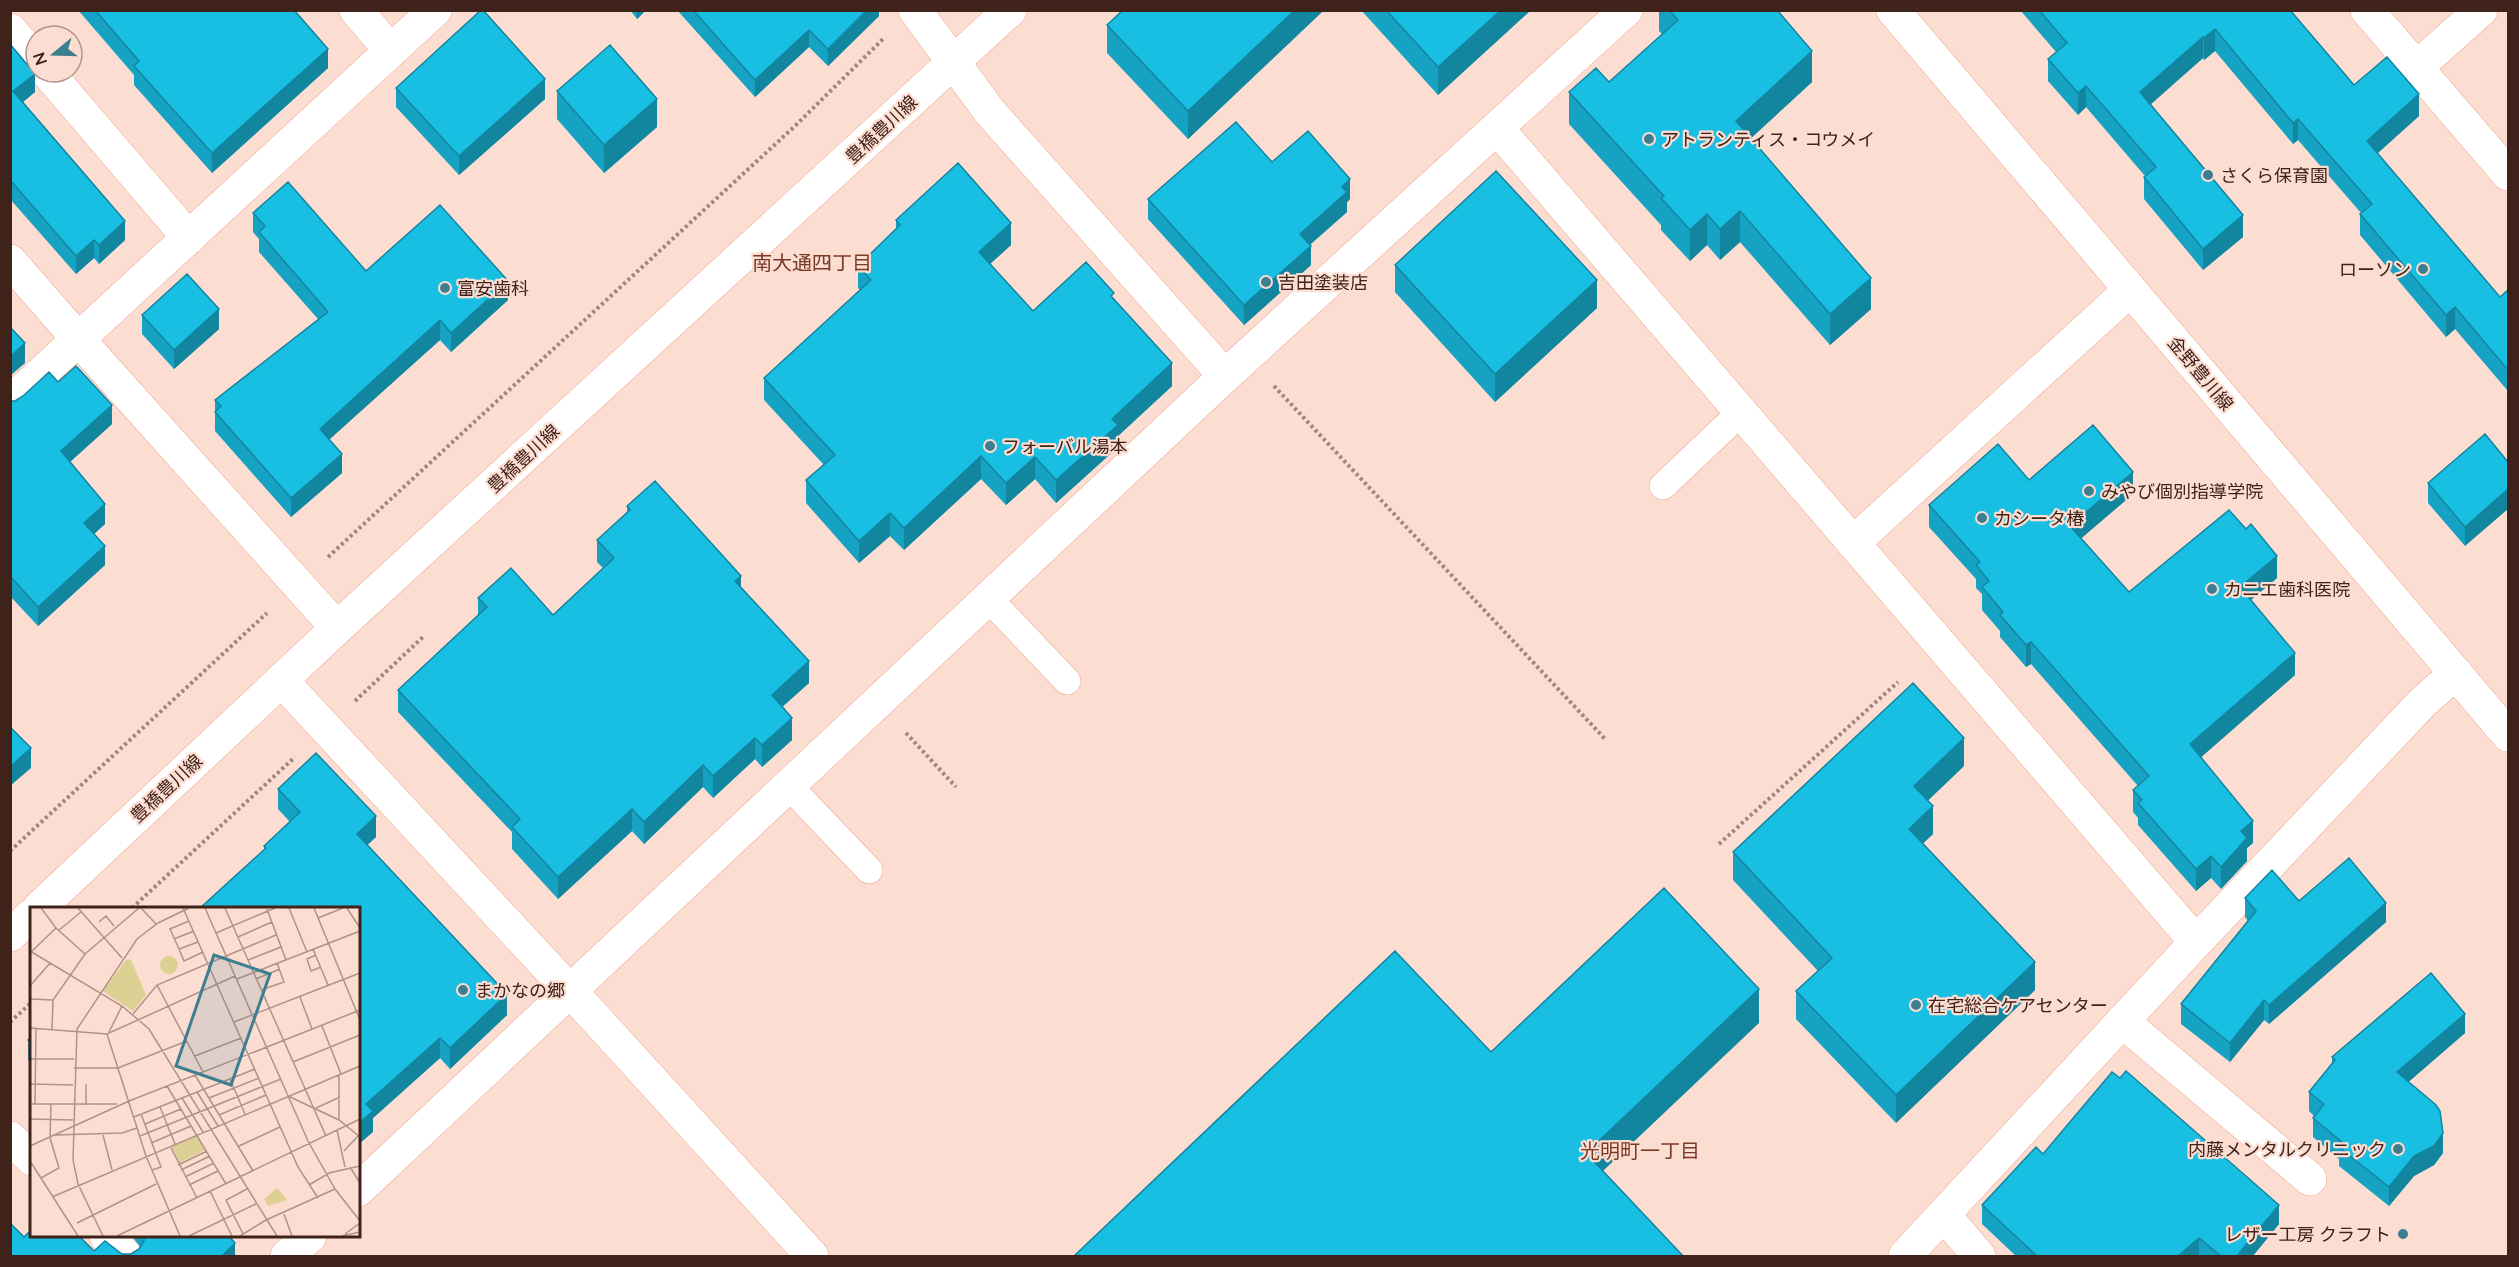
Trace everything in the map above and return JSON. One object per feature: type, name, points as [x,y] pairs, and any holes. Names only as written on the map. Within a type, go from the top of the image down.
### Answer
[{"type":"street","points":[[356,10],[391,51]]},
{"type":"street","points":[[10,402],[435,10]]},
{"type":"street","points":[[915,10],[990,112],[1225,376]]},
{"type":"street","name":"豊橋豊川線","points":[[41,907],[337,628],[1010,10]]},
{"type":"street","points":[[360,1188],[1225,376],[1626,10]]},
{"type":"street","name":"金野豊川線","points":[[1893,10],[2508,735]]},
{"type":"street","points":[[2367,10],[2508,174]]},
{"type":"street","points":[[2416,68],[2481,10]]},
{"type":"street","points":[[10,30],[24,46]]},
{"type":"street","points":[[57,84],[189,238]]},
{"type":"street","points":[[1497,128],[2196,942]]},
{"type":"street","points":[[10,261],[337,628]]},
{"type":"street","points":[[1853,543],[2130,290]]},
{"type":"street","points":[[1905,1257],[2196,942],[2422,703],[2456,673]]},
{"type":"street","points":[[281,680],[812,1257]]},
{"type":"street","points":[[10,935],[30,917]]},
{"type":"street","points":[[2122,1021],[2310,1179]]},
{"type":"street","points":[[10,1138],[30,1157]]},
{"type":"street","points":[[1944,1215],[1978,1257]]},
{"type":"street","points":[[107,1237],[126,1257]]},
{"type":"street","points":[[287,1257],[309,1237]]},
{"type":"lane","points":[[1663,486],[1741,412]]},
{"type":"lane","points":[[988,598],[1067,681]]},
{"type":"lane","points":[[788,785],[869,870]]},
{"type":"path","points":[[10,851],[795,126],[887,35]]},
{"type":"path","points":[[1269,380],[1606,740]]},
{"type":"path","points":[[134,907],[424,636]]},
{"type":"path","points":[[1719,844],[1898,682]]},
{"type":"path","points":[[877,702],[956,787]]},
{"type":"path","points":[[10,1022],[30,1004]]},
{"type":"building","points":[[95,10],[294,10],[328,49],[212,153],[134,66],[139,61]]},
{"type":"building","points":[[481,10],[545,79],[459,156],[396,88]]},
{"type":"building","points":[[693,10],[867,10],[828,49],[809,30],[755,80]]},
{"type":"building","points":[[1123,10],[1295,10],[1188,111],[1107,25]]},
{"type":"building","points":[[1386,10],[1501,10],[1438,67]]},
{"type":"building","points":[[1669,10],[1777,10],[1812,51],[1736,121],[1871,278],[1830,314],[1740,211],[1720,229],[1707,214],[1690,230],[1661,198],[1664,196],[1569,92],[1596,68],[1609,82],[1678,20]]},
{"type":"building","points":[[2039,10],[2290,10],[2354,85],[2387,57],[2419,94],[2367,141],[2500,297],[2508,290],[2508,370],[2455,307],[2446,315],[2360,214],[2372,204],[2298,119],[2293,123],[2215,29],[2140,92],[2243,215],[2203,249],[2144,177],[2156,167],[2086,86],[2078,93],[2048,59],[2067,43]]},
{"type":"building","points":[[10,44],[24,61],[24,82],[13,91],[125,221],[99,245],[94,240],[76,256],[10,180]]},
{"type":"building","points":[[610,45],[657,99],[604,145],[557,91]]},
{"type":"building","points":[[1236,122],[1272,162],[1308,131],[1350,179],[1342,187],[1347,192],[1300,234],[1311,246],[1244,305],[1148,199]]},
{"type":"building","points":[[958,163],[1011,223],[979,252],[1033,311],[1086,262],[1114,293],[1111,296],[1172,363],[1112,419],[1118,425],[1056,480],[1035,457],[1006,483],[981,456],[904,528],[890,513],[859,541],[806,480],[835,455],[764,378],[871,280],[858,266],[900,225],[896,220]]},
{"type":"building","points":[[1496,171],[1597,280],[1495,374],[1395,265]]},
{"type":"building","points":[[288,182],[366,271],[440,205],[508,281],[451,333],[440,320],[320,429],[342,454],[291,498],[215,412],[221,406],[215,400],[328,312],[259,232],[265,226],[253,213]]},
{"type":"building","points":[[187,274],[219,309],[174,350],[142,315]]},
{"type":"building","points":[[10,327],[25,343],[10,357]]},
{"type":"building","points":[[76,366],[112,405],[61,451],[105,504],[84,523],[105,546],[38,607],[10,576],[10,401],[23,396],[49,372],[58,382]]},
{"type":"building","points":[[2093,425],[2133,472],[2070,526],[2129,592],[2229,510],[2246,529],[2251,524],[2277,556],[2240,587],[2295,653],[2190,744],[2253,821],[2241,831],[2247,838],[2221,867],[2211,856],[2196,869],[2138,803],[2142,800],[2133,790],[2149,776],[2031,642],[2026,645],[2000,615],[2003,612],[1982,587],[1989,581],[1976,565],[1980,562],[1929,505],[1998,444],[2029,480]]},
{"type":"building","points":[[2485,434],[2508,462],[2508,489],[2465,527],[2428,483]]},
{"type":"building","points":[[655,481],[741,576],[735,581],[809,661],[772,695],[792,718],[762,745],[755,738],[713,776],[703,765],[644,822],[632,809],[558,877],[512,827],[520,819],[398,690],[487,607],[478,598],[511,568],[553,615],[614,558],[597,540],[630,510],[627,506]]},
{"type":"building","points":[[1913,683],[1964,738],[1914,786],[1933,806],[1909,829],[2035,962],[1896,1095],[1796,991],[1832,958],[1733,852]]},
{"type":"building","points":[[10,727],[31,748],[10,767]]},
{"type":"building","points":[[316,753],[376,816],[357,834],[507,994],[450,1048],[440,1038],[366,1104],[373,1111],[360,1122],[360,907],[201,907],[266,848],[264,846],[300,812],[278,789]]},
{"type":"building","points":[[2349,858],[2386,903],[2269,1005],[2264,1000],[2230,1043],[2181,1004],[2256,911],[2245,898],[2272,870],[2299,901]]},
{"type":"building","points":[[1664,888],[1759,989],[1586,1153],[1684,1257],[1073,1257],[1395,951],[1491,1052]]},
{"type":"building","points":[[2431,973],[2465,1014],[2397,1072],[2436,1105],[2440,1111],[2443,1133],[2434,1146],[2414,1156],[2389,1187],[2339,1147],[2343,1143],[2313,1118],[2324,1104],[2309,1092],[2335,1060],[2332,1057]]},
{"type":"building","points":[[2126,1071],[2279,1205],[2236,1257],[2222,1257],[2199,1238],[2177,1257],[2038,1257],[1982,1205],[2036,1147],[2043,1154],[2112,1072],[2120,1078]]},
{"type":"building","points":[[10,1223],[24,1237],[30,1231],[30,1237],[80,1237],[94,1251],[105,1241],[122,1254],[131,1254],[139,1249],[144,1237],[230,1237],[235,1243],[221,1257],[10,1257]]},
{"type":"place","name":"アトランティス・コウメイ","points":[[1649,139]]},
{"type":"place","name":"さくら保育園","points":[[2208,175]]},
{"type":"place","name":"ローソン","points":[[2423,269]]},
{"type":"place","name":"吉田塗装店","points":[[1266,282]]},
{"type":"place","name":"富安歯科","points":[[445,288]]},
{"type":"place","name":"フォーバル湯本","points":[[990,446]]},
{"type":"place","name":"みやび個別指導学院","points":[[2089,491]]},
{"type":"place","name":"カシータ椿","points":[[1982,518]]},
{"type":"place","name":"カニエ歯科医院","points":[[2212,589]]},
{"type":"place","name":"まかなの郷","points":[[463,990]]},
{"type":"place","name":"在宅総合ケアセンター","points":[[1916,1005]]},
{"type":"place","name":"内藤メンタルクリニック","points":[[2398,1149]]},
{"type":"place","name":"レザー工房 クラフト","points":[[2403,1234]]},
{"type":"district","name":"南大通四丁目","points":[[812,262]]},
{"type":"district","name":"光明町一丁目","points":[[1640,1150]]}]
